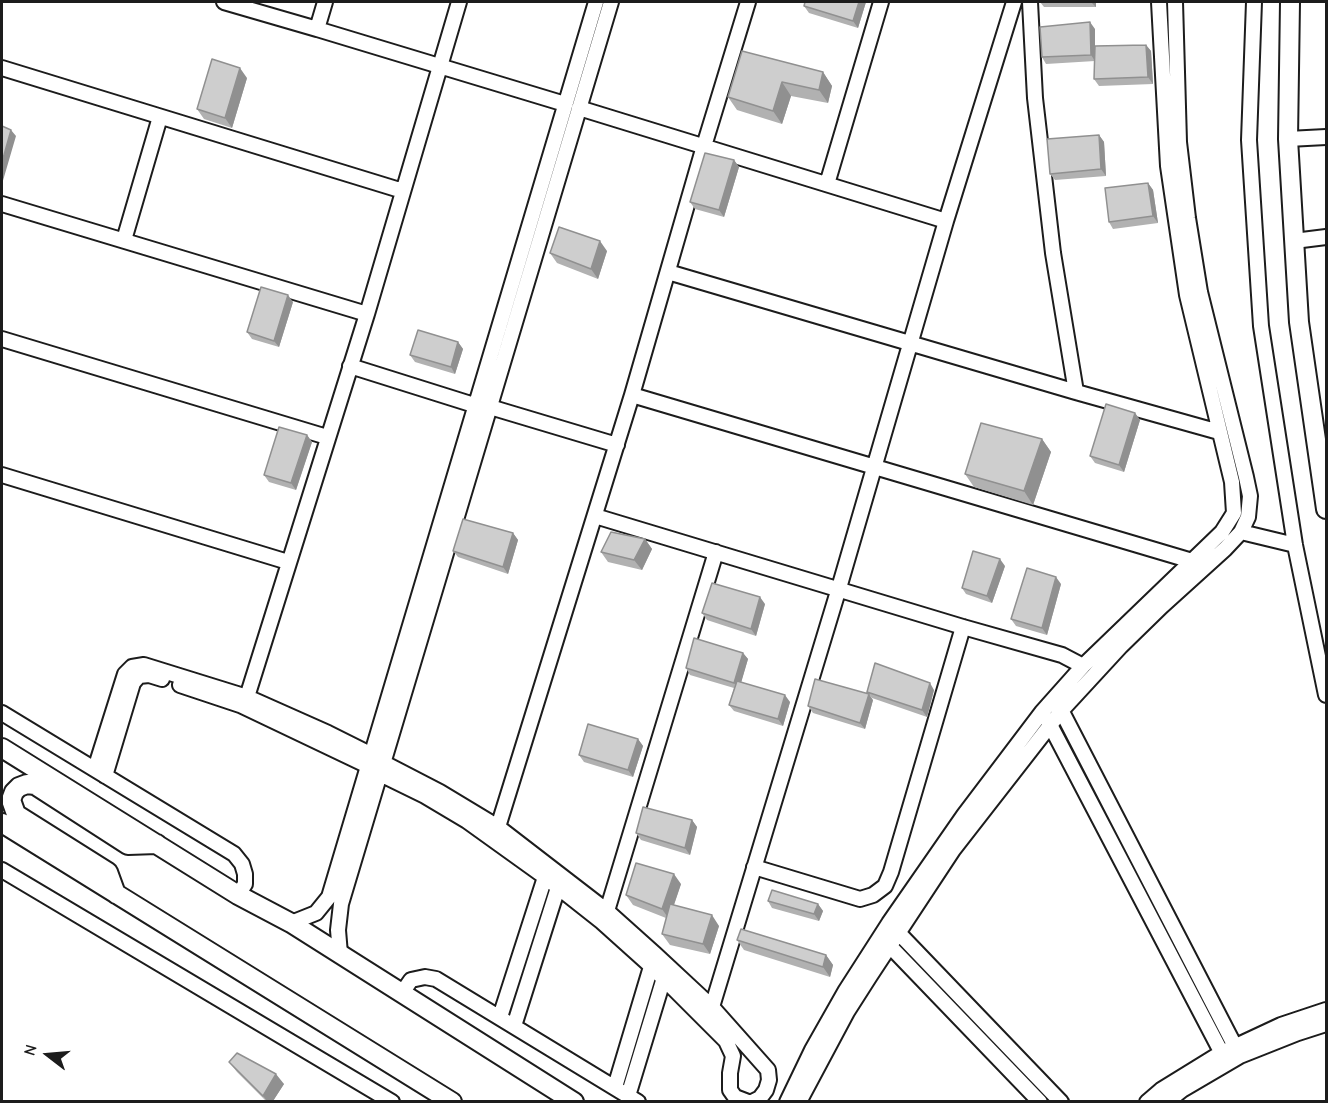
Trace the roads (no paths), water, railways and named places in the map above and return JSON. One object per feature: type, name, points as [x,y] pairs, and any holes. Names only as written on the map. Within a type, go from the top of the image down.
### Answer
[{"type":"main road","points":[[1290,2],[1288,139],[1299,322],[1326,509]]},
{"type":"main road","points":[[2,748],[237,895],[291,923],[574,1101]]},
{"type":"main road","points":[[116,894],[108,872],[16,814],[11,800],[14,792],[27,784],[35,785],[128,845],[157,844]]},
{"type":"main road","points":[[2,823],[452,1101]]},
{"type":"street","points":[[224,2],[565,104]]},
{"type":"street","points":[[317,29],[325,2]]},
{"type":"street","points":[[247,697],[367,314],[459,2]]},
{"type":"street","points":[[340,954],[338,930],[340,904],[376,765],[474,405],[596,2]]},
{"type":"street","points":[[291,923],[316,912],[329,897],[376,765],[490,407],[611,2]]},
{"type":"street","points":[[498,827],[617,446],[748,2]]},
{"type":"street","points":[[827,184],[881,2]]},
{"type":"street","points":[[712,1007],[839,588],[946,221],[1014,2]]},
{"type":"street","points":[[1030,2],[1035,98],[1051,242],[1076,392]]},
{"type":"street","points":[[894,927],[1051,724],[1058,705],[1083,666],[1222,532],[1234,513],[1232,482],[1187,295],[1168,166],[1160,2]]},
{"type":"street","points":[[787,1101],[835,1010],[885,941],[964,815],[1042,712],[1058,705],[1241,532],[1248,517],[1250,496],[1200,292],[1186,207],[1179,141],[1174,2]]},
{"type":"street","points":[[1254,2],[1249,140],[1261,326],[1295,545],[1326,695]]},
{"type":"street","points":[[2,68],[403,191]]},
{"type":"street","points":[[579,108],[946,221]]},
{"type":"street","points":[[124,240],[160,117]]},
{"type":"street","points":[[1288,139],[1326,137]]},
{"type":"street","points":[[2,204],[367,314]]},
{"type":"street","points":[[1294,241],[1326,237]]},
{"type":"street","points":[[668,272],[1219,432]]},
{"type":"street","points":[[2,339],[327,437]]},
{"type":"street","points":[[350,366],[474,405]]},
{"type":"street","points":[[632,395],[1192,561]]},
{"type":"street","points":[[490,407],[617,446]]},
{"type":"street","points":[[2,475],[288,562]]},
{"type":"street","points":[[595,516],[1062,655],[1083,666]]},
{"type":"street","points":[[1241,532],[1295,545]]},
{"type":"street","points":[[607,910],[716,552]]},
{"type":"street","points":[[754,867],[860,899],[873,895],[885,886],[963,627]]},
{"type":"street","points":[[100,772],[125,674],[132,667],[144,665],[247,697],[328,733],[547,872]]},
{"type":"street","points":[[100,772],[133,683],[140,676],[149,675],[240,705],[440,792],[498,827],[602,922],[653,960]]},
{"type":"street","points":[[1058,705],[1237,1051]]},
{"type":"street","points":[[1042,712],[1051,724],[1224,1058]]},
{"type":"street","points":[[2,713],[234,854],[242,864],[245,874],[245,884],[237,895]]},
{"type":"street","points":[[2,870],[392,1101]]},
{"type":"street","points":[[500,1017],[547,872]]},
{"type":"street","points":[[559,882],[607,910],[665,972],[731,1049],[733,1056],[730,1090],[735,1097],[750,1101],[760,1098],[769,1080],[768,1070],[712,1007],[665,972]]},
{"type":"street","points":[[514,1026],[559,882]]},
{"type":"street","points":[[894,927],[1061,1101]]},
{"type":"street","points":[[799,1101],[885,941]]},
{"type":"street","points":[[885,941],[1040,1101]]},
{"type":"street","points":[[615,1088],[653,960]]},
{"type":"street","points":[[402,993],[411,980],[425,977],[436,979],[633,1099],[665,972]]},
{"type":"street","points":[[1147,1101],[1161,1090],[1237,1051],[1281,1025],[1326,1010]]},
{"type":"street","points":[[1237,1051],[1326,1024]]},
{"type":"street","points":[[1167,1101],[1224,1058]]}]
